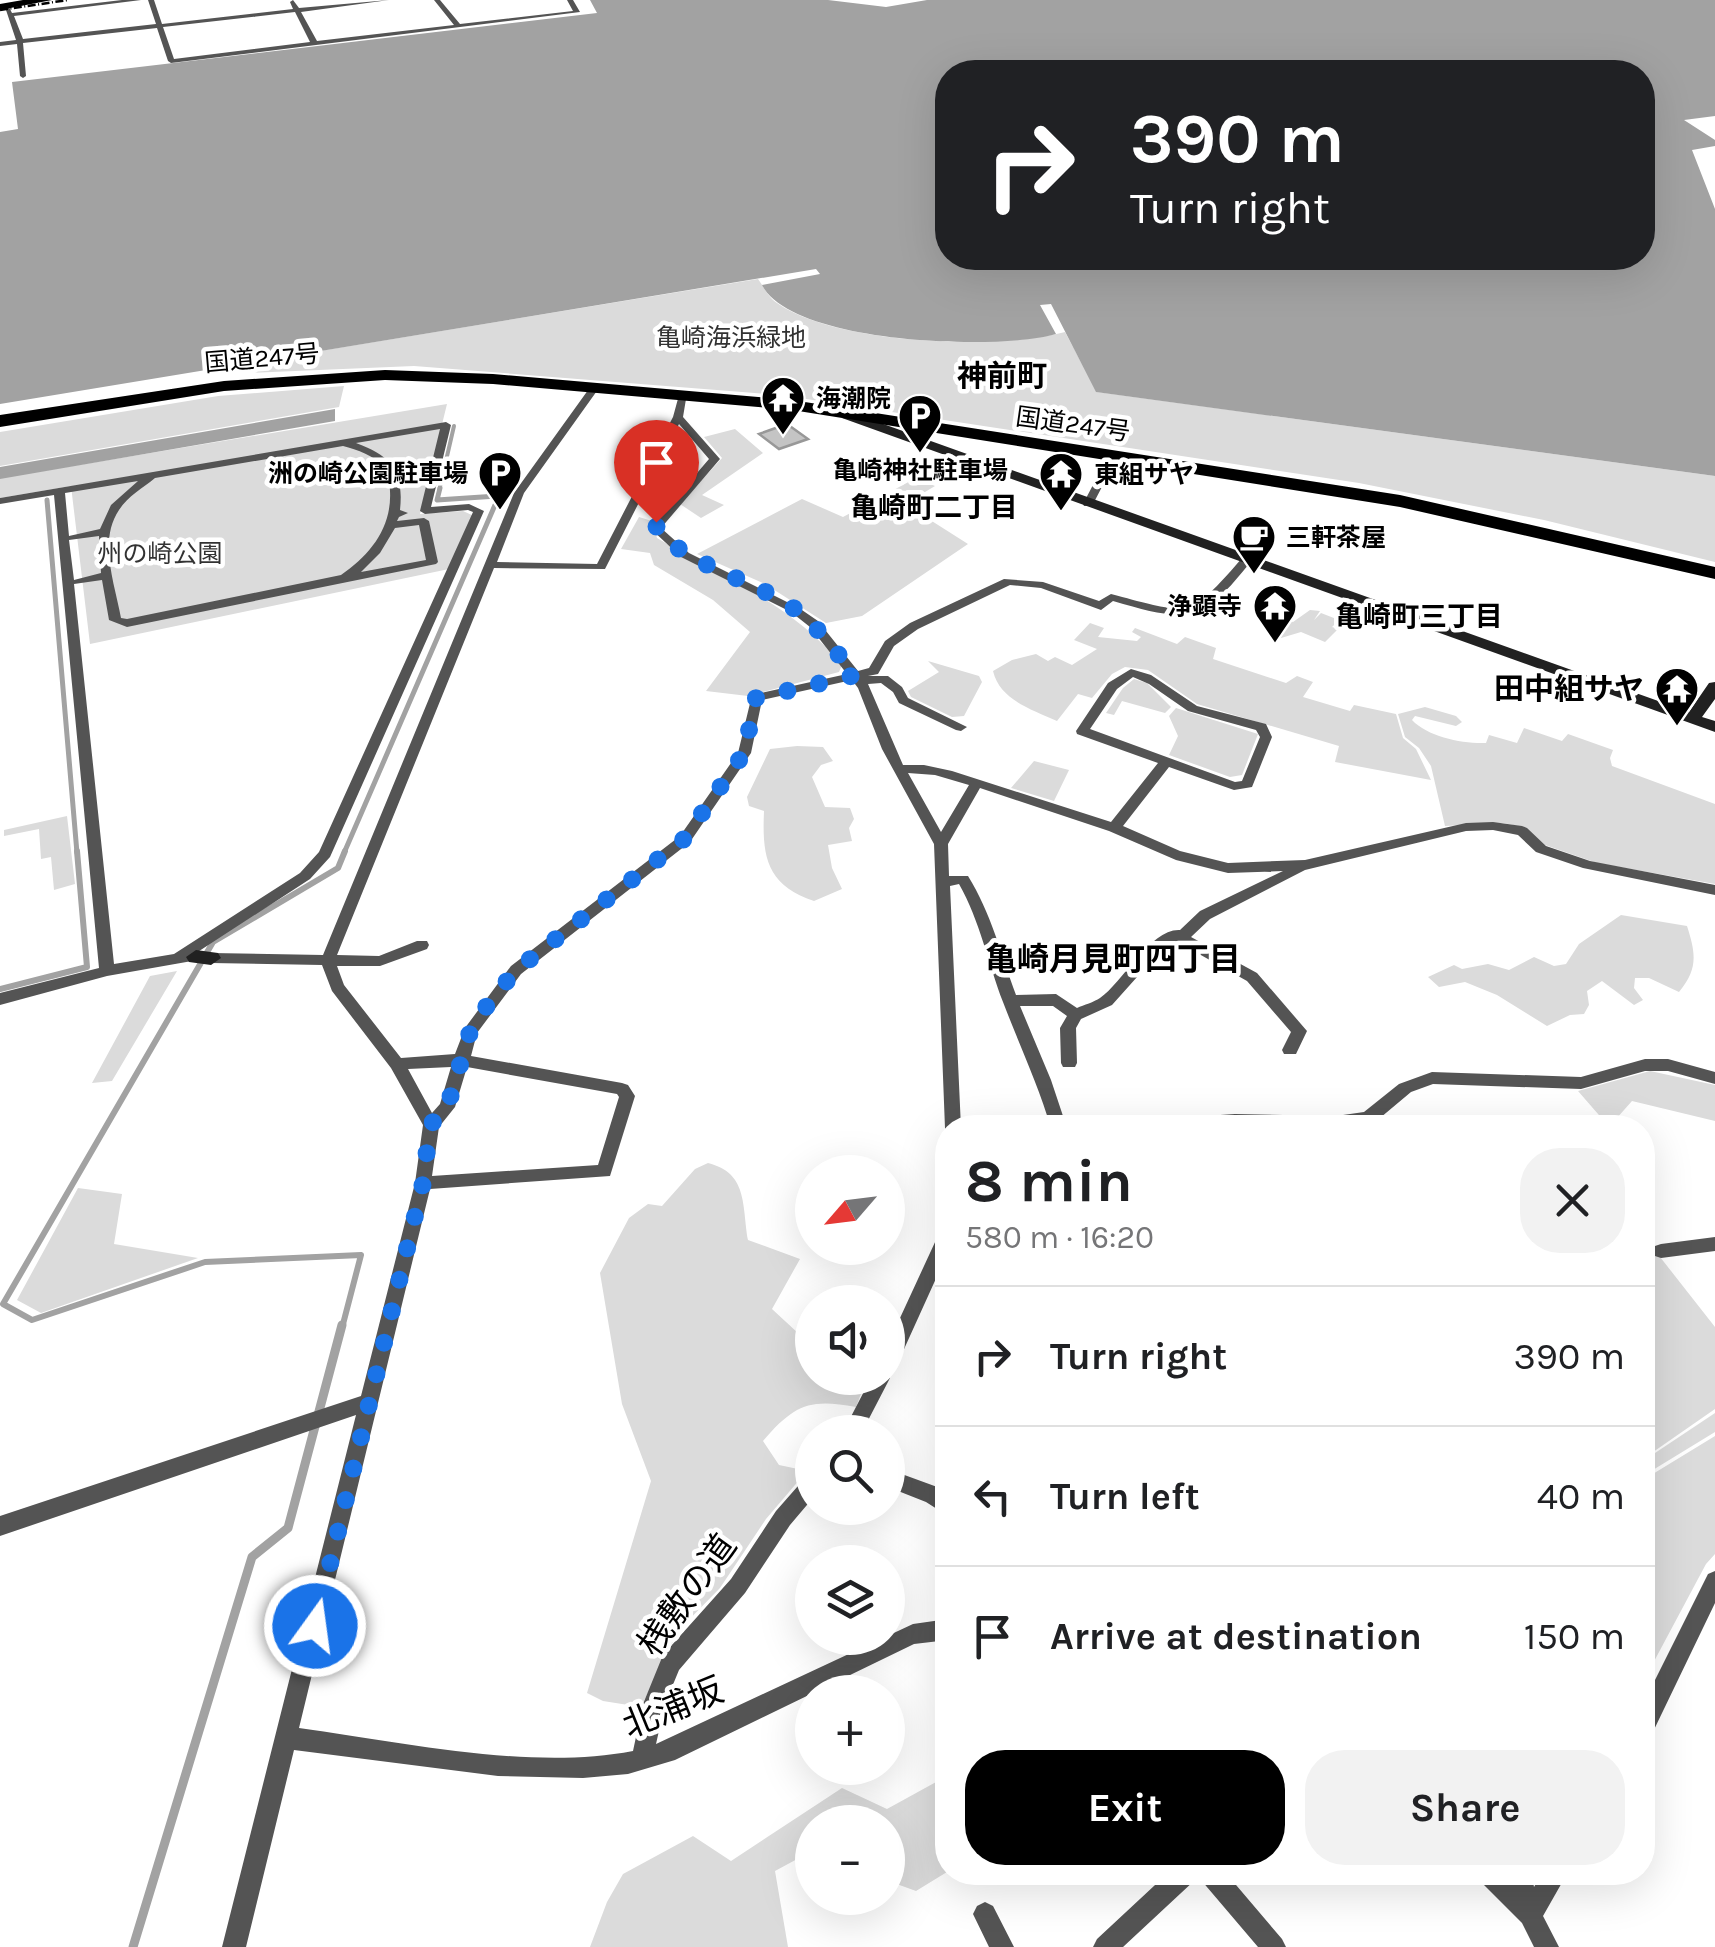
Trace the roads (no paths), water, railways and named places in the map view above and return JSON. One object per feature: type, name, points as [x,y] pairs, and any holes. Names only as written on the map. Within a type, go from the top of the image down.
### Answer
[{"type":"highway","points":[[4,8],[26,0]]},
{"type":"highway","points":[[4,8],[46,0]]},
{"type":"highway","name":"国道247号","points":[[0,421],[205,388],[346,376],[414,376],[684,395],[1107,454],[1456,512],[1715,573]]},
{"type":"street","points":[[23,76],[20,43],[4,8],[138,0]]},
{"type":"street","points":[[151,0],[171,61],[577,12],[570,0]]},
{"type":"street","points":[[292,0],[314,43]]},
{"type":"street","points":[[0,44],[386,0]]},
{"type":"street","points":[[438,0],[458,26]]},
{"type":"street","points":[[196,957],[305,876],[325,854],[455,600],[490,565],[519,493],[594,388]]},
{"type":"street","points":[[490,565],[601,567],[678,417],[684,395]]},
{"type":"street","points":[[847,415],[1715,727]]},
{"type":"street","points":[[678,417],[716,459],[656,522],[657,531],[684,555],[795,610],[814,624],[858,678],[877,724],[941,844],[953,1115]]},
{"type":"street","points":[[0,501],[446,424],[424,511],[469,507],[479,512],[455,600],[328,960],[337,987],[397,1064],[430,1125],[423,1183],[234,1947]]},
{"type":"street","points":[[346,578],[372,556],[396,517],[396,480],[386,462],[344,443],[149,478],[112,508],[103,532],[115,620],[127,623],[432,562],[424,522],[396,517]]},
{"type":"street","points":[[1088,504],[1107,454]]},
{"type":"street","points":[[59,490],[107,972]]},
{"type":"street","points":[[73,538],[103,532]]},
{"type":"street","points":[[430,1125],[447,1108],[470,1032],[516,970],[684,839],[744,753],[756,698],[858,678],[874,671],[889,644],[914,626],[1008,582],[1042,586],[1101,606],[1111,597],[1171,615],[1207,607],[1246,560]]},
{"type":"street","points":[[78,582],[109,575]]},
{"type":"street","points":[[1131,673],[1144,675],[1182,703],[1251,723],[1266,733],[1251,778],[1241,787],[1166,762],[1082,730],[1122,677],[1131,673]]},
{"type":"street","points":[[858,678],[884,679],[898,690],[903,700],[961,728]]},
{"type":"street","points":[[1692,719],[1715,687]]},
{"type":"street","points":[[1114,828],[1166,762]]},
{"type":"street","points":[[901,768],[917,766],[974,785],[993,786],[1210,866],[1253,870],[1306,865],[1466,827],[1493,826],[1522,831],[1542,848],[1588,865],[1715,890]]},
{"type":"street","points":[[941,844],[974,785]]},
{"type":"street","points":[[1182,937],[1204,915],[1306,865]]},
{"type":"street","points":[[944,882],[963,879],[975,897],[1010,1001],[1048,1087],[1056,1115]]},
{"type":"street","points":[[1068,1063],[1068,1028],[1076,1015],[1106,1001],[1175,934],[1252,977],[1294,1022],[1299,1032],[1290,1050]]},
{"type":"street","points":[[0,999],[107,972],[196,957],[388,960],[422,945]]},
{"type":"street","points":[[1010,1001],[1056,1000],[1076,1015]]},
{"type":"street","points":[[397,1064],[460,1060],[622,1089],[626,1096],[604,1171],[423,1183]]},
{"type":"street","points":[[1372,1115],[1404,1088],[1432,1078],[1581,1083],[1645,1064],[1715,1078]]},
{"type":"street","points":[[1661,1251],[1715,1244]]},
{"type":"street","points":[[905,1325],[935,1260]]},
{"type":"street","points":[[0,1526],[369,1402]]},
{"type":"street","points":[[905,1484],[935,1497]]},
{"type":"street","name":"桟敷の道","points":[[642,1758],[654,1704],[671,1662],[738,1586],[795,1504]]},
{"type":"street","points":[[1655,1707],[1707,1615],[1715,1581]]},
{"type":"street","name":"北浦坂","points":[[288,1738],[511,1764],[624,1764],[667,1752],[872,1651],[913,1634],[935,1631]]},
{"type":"street","points":[[1105,1947],[1173,1885]]},
{"type":"street","points":[[1220,1885],[1274,1947]]},
{"type":"street","points":[[1500,1885],[1530,1915]]},
{"type":"street","points":[[1522,1885],[1530,1915],[1547,1947]]},
{"type":"street","points":[[1530,1915],[1549,1885]]},
{"type":"street","points":[[985,1914],[1002,1947]]},
{"type":"waterway","points":[[439,491],[454,426]]},
{"type":"waterway","points":[[440,488],[437,500],[497,496]]},
{"type":"waterway","points":[[47,500],[77,853]]},
{"type":"waterway","points":[[344,853],[495,505]]},
{"type":"waterway","points":[[0,989],[87,967],[77,851]]},
{"type":"waterway","points":[[342,1328],[361,1255],[205,1262],[32,1320],[3,1304],[213,942],[338,868],[345,851]]},
{"type":"waterway","points":[[133,1947],[252,1557],[288,1528],[342,1325]]},
{"type":"railway","points":[[0,10],[68,0]]},
{"type":"place","name":"海潮院","points":[[783,436]]},
{"type":"place","name":"亀崎神社駐車場","points":[[920,454]]},
{"type":"place","name":"洲の崎公園駐車場","points":[[500,511]]},
{"type":"place","name":"東組サヤ","points":[[1061,512]]},
{"type":"place","name":"三軒茶屋","points":[[1254,575]]},
{"type":"place","name":"浄顕寺","points":[[1275,644]]},
{"type":"place","name":"田中組サヤ","points":[[1677,727]]},
{"type":"district","name":"神前町","points":[[1002,376]]},
{"type":"district","name":"亀崎町二丁目","points":[[934,507]]},
{"type":"district","name":"亀崎町三丁目","points":[[1419,616]]},
{"type":"district","name":"亀崎月見町四丁目","points":[[1113,959]]},
{"type":"park label","name":"亀崎海浜緑地","points":[[731,337]]},
{"type":"park label","name":"州の崎公園","points":[[160,553]]}]
